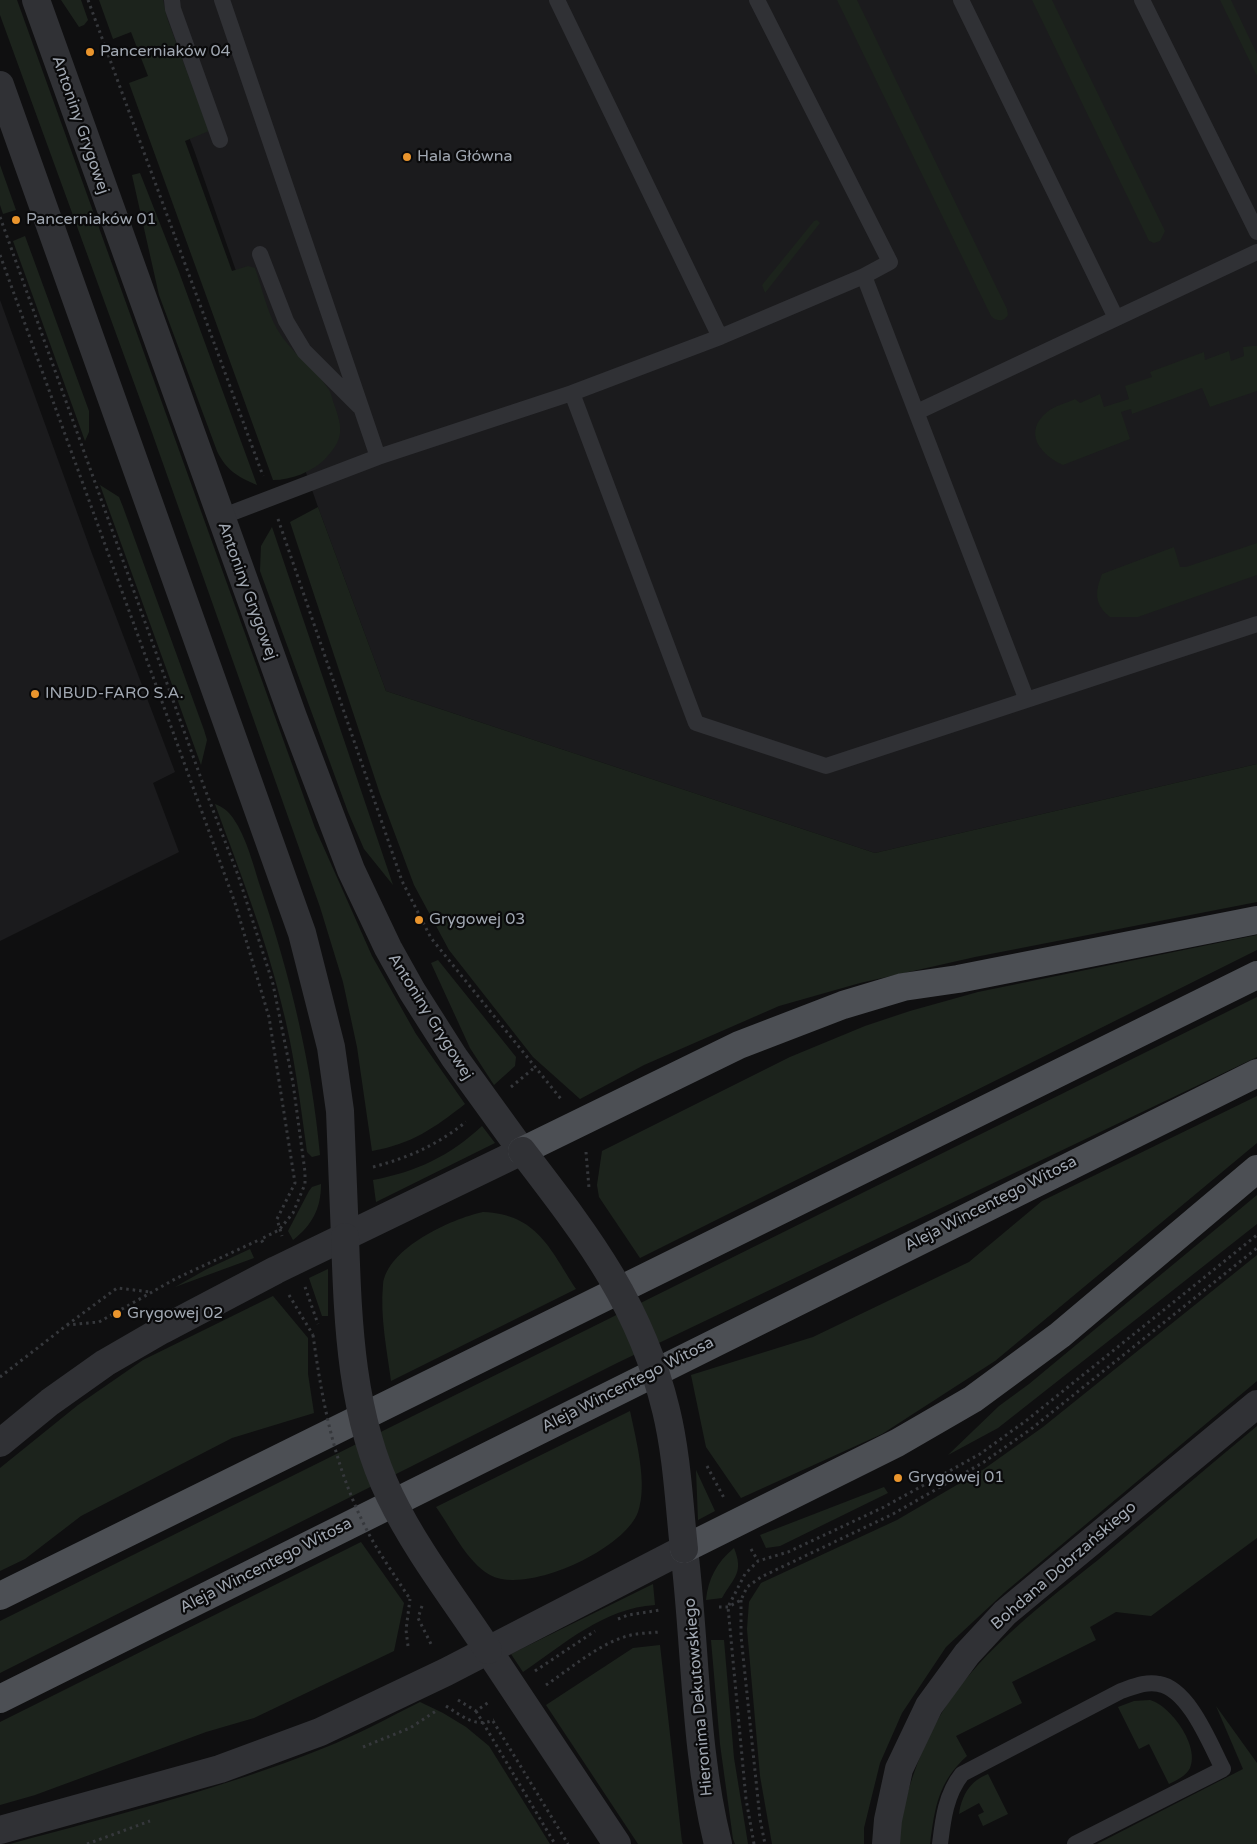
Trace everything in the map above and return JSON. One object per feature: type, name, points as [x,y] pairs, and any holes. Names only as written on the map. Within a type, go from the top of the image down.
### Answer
[{"type":"main road","points":[[522,1151],[739,1046],[843,1005],[903,987],[958,979],[1257,920]]},
{"type":"main road","points":[[0,1596],[1257,974]]},
{"type":"main road","name":"Aleja Wincentego Witosa","points":[[0,1699],[1257,1072]]},
{"type":"main road","points":[[684,1549],[897,1443],[973,1398],[1066,1329],[1257,1169]]},
{"type":"street","name":"Antoniny Grygowej","points":[[36,0],[221,517],[329,815],[351,870],[388,948],[432,1024],[605,1264],[624,1294],[649,1352],[667,1411],[684,1549]]},
{"type":"street","points":[[0,85],[302,933],[331,1047],[340,1111],[351,1355],[358,1399],[373,1454],[390,1497],[424,1554],[617,1844]]},
{"type":"street","points":[[0,1443],[50,1402],[105,1363],[162,1330],[286,1266],[522,1151]]},
{"type":"street","name":"Bohdana Dobrzańskiego","points":[[886,1844],[888,1820],[898,1769],[929,1706],[968,1654],[1005,1613],[1257,1404]]},
{"type":"street","points":[[0,1830],[220,1769],[272,1752],[320,1732],[446,1672],[684,1549]]},
{"type":"street","name":"Hieronima Dekutowskiego","points":[[684,1549],[691,1609],[698,1718],[709,1806],[718,1844]]},
{"type":"lane","points":[[172,0],[173,9],[220,140]]},
{"type":"lane","points":[[222,0],[378,457]]},
{"type":"lane","points":[[557,0],[720,337]]},
{"type":"lane","points":[[221,517],[378,457],[572,393],[720,337],[864,276],[890,262],[757,0]]},
{"type":"lane","points":[[961,0],[1116,318]]},
{"type":"lane","points":[[1142,0],[1257,232]]},
{"type":"lane","points":[[917,412],[1257,252]]},
{"type":"lane","points":[[260,254],[286,320],[304,351],[362,409]]},
{"type":"lane","points":[[864,276],[1026,698]]},
{"type":"lane","points":[[572,393],[696,723],[826,766],[1026,698],[1257,624]]},
{"type":"lane","points":[[940,1844],[943,1818],[950,1794],[962,1774],[1121,1691],[1141,1684],[1157,1683],[1167,1686],[1182,1697],[1194,1714],[1223,1769],[1075,1844]]},
{"type":"path","points":[[88,0],[271,498],[402,881],[431,938],[534,1068],[558,1093],[577,1126],[588,1158],[587,1182],[590,1191]]},
{"type":"path","points":[[0,217],[196,767],[238,875],[273,984],[293,1084],[305,1184],[293,1213],[279,1230],[151,1292],[99,1322],[66,1325]]},
{"type":"path","points":[[0,255],[235,903],[269,1017],[295,1183],[278,1219],[279,1230],[286,1266],[313,1335]]},
{"type":"path","points":[[509,1088],[534,1068]]},
{"type":"path","points":[[373,1167],[406,1158],[427,1149],[468,1120]]},
{"type":"path","points":[[754,1844],[746,1799],[728,1607],[746,1574],[758,1561],[788,1552],[884,1507],[980,1454],[1027,1420],[1257,1235]]},
{"type":"path","points":[[261,1239],[286,1266],[321,1331]]},
{"type":"path","points":[[765,1844],[760,1819],[741,1636],[741,1600],[747,1586],[893,1514],[984,1462],[1031,1429],[1257,1248]]},
{"type":"path","points":[[0,1377],[117,1288],[151,1292]]},
{"type":"path","points":[[703,1459],[728,1505]]},
{"type":"path","points":[[408,1646],[406,1630],[410,1599]]},
{"type":"path","points":[[612,1621],[628,1615],[658,1610],[728,1607],[741,1600]]},
{"type":"path","points":[[423,1603],[418,1618],[446,1672],[453,1696],[476,1711],[555,1844]]},
{"type":"path","points":[[476,1711],[596,1630]]},
{"type":"path","points":[[543,1688],[586,1657],[612,1642],[631,1635],[659,1632]]},
{"type":"path","points":[[444,1704],[469,1721],[482,1723],[493,1721],[500,1716]]},
{"type":"path","points":[[493,1721],[568,1844]]},
{"type":"shaded area","points":[[0,0],[17,0],[315,828],[372,956],[416,1034],[465,1104],[432,1128],[399,1144],[372,1151],[357,1047],[343,982],[320,907],[149,424],[0,15]]},
{"type":"shaded area","points":[[61,0],[81,0],[88,20],[84,25],[79,27]]},
{"type":"shaded area","points":[[99,0],[163,0],[167,18],[209,131],[185,141],[232,271],[248,266],[255,268],[273,322],[288,345],[315,372],[328,389],[339,420],[340,433],[336,445],[320,464],[301,474],[287,479],[273,480],[129,83],[148,76],[131,32],[113,39]]},
{"type":"shaded area","points":[[136,0],[1257,0],[1257,764],[875,853],[386,691],[318,507],[194,150]]},
{"type":"shaded area","points":[[837,0],[857,0],[1007,309],[1008,315],[1004,319],[998,320],[991,316]]},
{"type":"shaded area","points":[[1032,0],[1052,0],[1165,231],[1160,241],[1154,243],[1149,241]]},
{"type":"shaded area","points":[[1220,0],[1231,0],[1257,54],[1257,76]]},
{"type":"shaded area","points":[[0,165],[16,210],[3,214],[0,205]]},
{"type":"shaded area","points":[[140,173],[179,272],[257,485],[233,472],[224,463],[217,451],[159,295],[132,175]]},
{"type":"shaded area","points":[[817,220],[820,223],[765,293],[762,285],[814,221]]},
{"type":"shaded area","points":[[25,236],[89,411],[89,432],[85,441],[13,241]]},
{"type":"shaded area","points":[[0,300],[91,551],[175,772],[153,783],[179,852],[0,941]]},
{"type":"shaded area","points":[[1257,346],[1257,391],[1210,407],[1202,388],[1132,414],[1131,409],[1121,412],[1130,439],[1063,465],[1055,461],[1037,443],[1035,435],[1040,420],[1047,412],[1057,406],[1075,399],[1080,403],[1100,394],[1104,407],[1129,399],[1125,386],[1152,377],[1150,372],[1204,352],[1205,360],[1229,351],[1231,361],[1244,356],[1243,347]]},
{"type":"shaded area","points":[[100,485],[119,497],[204,730],[207,740],[201,765]]},
{"type":"shaded area","points":[[318,507],[386,691],[875,853],[1257,764],[1257,902],[975,957],[860,983],[779,1006],[644,1065],[580,1099],[533,1057],[449,950],[414,885],[380,794],[290,522]]},
{"type":"shaded area","points":[[272,527],[393,885],[364,849],[348,812],[260,571],[261,546]]},
{"type":"shaded area","points":[[1257,543],[1257,575],[1138,617],[1110,617],[1101,607],[1097,597],[1102,574],[1174,547],[1180,567],[1186,567]]},
{"type":"shaded area","points":[[215,804],[229,813],[242,834],[272,921],[290,987],[305,1054],[320,1155],[312,1157],[307,1152],[293,1058],[275,977],[251,903]]},
{"type":"shaded area","points":[[1257,935],[1257,950],[640,1258],[599,1197],[597,1185],[602,1151],[790,1057],[865,1026],[978,992]]},
{"type":"shaded area","points":[[438,960],[516,1057],[515,1066],[494,1085],[470,1048],[431,963]]},
{"type":"shaded area","points":[[1257,997],[1257,1057],[617,1363],[0,1673],[0,1621]]},
{"type":"shaded area","points":[[1257,1096],[1257,1143],[995,1361],[882,1434],[741,1498],[706,1447],[691,1375],[813,1337],[969,1262],[1042,1201]]},
{"type":"shaded area","points":[[482,1126],[495,1143],[376,1202],[373,1180],[389,1177],[432,1161],[458,1146]]},
{"type":"shaded area","points":[[321,1184],[321,1193],[314,1216],[293,1240],[288,1231],[309,1191],[312,1187]]},
{"type":"shaded area","points":[[1257,1195],[1257,1224],[998,1428],[948,1455],[999,1406],[1029,1384]]},
{"type":"shaded area","points":[[483,1212],[501,1214],[517,1219],[540,1236],[576,1289],[391,1381],[382,1309],[383,1285],[387,1272],[408,1247],[423,1237],[454,1221]]},
{"type":"shaded area","points":[[250,1249],[254,1258],[175,1287],[207,1269]]},
{"type":"shaded area","points":[[1257,1255],[1257,1381],[1005,1592],[946,1647],[902,1713],[880,1763],[864,1828],[864,1844],[772,1844],[760,1776],[747,1629],[749,1602],[761,1583],[897,1520],[984,1469],[1043,1427]]},
{"type":"shaded area","points":[[328,1269],[328,1316],[322,1316],[309,1278]]},
{"type":"shaded area","points":[[273,1296],[308,1338],[308,1374],[314,1413],[232,1438],[81,1516],[25,1559],[0,1571],[0,1468],[78,1405],[143,1360]]},
{"type":"shaded area","points":[[630,1411],[638,1448],[642,1488],[638,1512],[629,1526],[614,1541],[595,1554],[549,1574],[526,1579],[506,1580],[490,1575],[481,1569],[460,1544],[436,1507]]},
{"type":"shaded area","points":[[1257,1426],[1257,1538],[1151,1616],[1116,1612],[1090,1627],[1096,1640],[1012,1682],[1022,1703],[956,1736],[967,1756],[950,1776],[939,1796],[930,1844],[895,1844],[908,1790],[928,1739],[946,1706],[978,1665],[1016,1627]]},
{"type":"shaded area","points":[[696,1470],[715,1511],[698,1520]]},
{"type":"shaded area","points":[[884,1487],[888,1493],[780,1546],[766,1548],[760,1535]]},
{"type":"shaded area","points":[[361,1542],[404,1603],[394,1651],[254,1718],[206,1732],[35,1795],[0,1805],[0,1722]]},
{"type":"shaded area","points":[[734,1548],[738,1569],[734,1580],[722,1598],[706,1600],[714,1571]]},
{"type":"shaded area","points":[[653,1584],[655,1605],[636,1608],[602,1620],[569,1639],[523,1672],[511,1654]]},
{"type":"shaded area","points":[[711,1640],[724,1640],[734,1758],[748,1844],[735,1844],[733,1839],[720,1744]]},
{"type":"shaded area","points":[[660,1645],[683,1844],[638,1844],[546,1705],[633,1648]]},
{"type":"shaded area","points":[[1150,1700],[1167,1710],[1175,1718],[1182,1728],[1191,1749],[1192,1759],[1190,1768],[1181,1778],[1169,1784],[1149,1744],[1139,1749],[1118,1707],[1134,1701]]},
{"type":"shaded area","points":[[420,1702],[466,1727],[489,1746],[550,1844],[10,1844],[208,1789],[286,1763],[336,1743]]},
{"type":"shaded area","points":[[1216,1706],[1257,1763],[1257,1844],[1097,1844],[1243,1769]]},
{"type":"shaded area","points":[[988,1774],[1008,1814],[983,1826],[978,1815],[984,1812],[979,1803],[959,1814],[962,1801],[968,1790],[976,1781]]},
{"type":"place","name":"Pancerniaków 04","points":[[90,52]]},
{"type":"place","name":"Hala Główna","points":[[407,157]]},
{"type":"place","name":"Pancerniaków 01","points":[[16,220]]},
{"type":"place","name":"INBUD-FARO S.A.","points":[[35,694]]},
{"type":"place","name":"Grygowej 03","points":[[419,920]]},
{"type":"place","name":"Grygowej 02","points":[[117,1314]]},
{"type":"place","name":"Grygowej 01","points":[[898,1478]]}]
